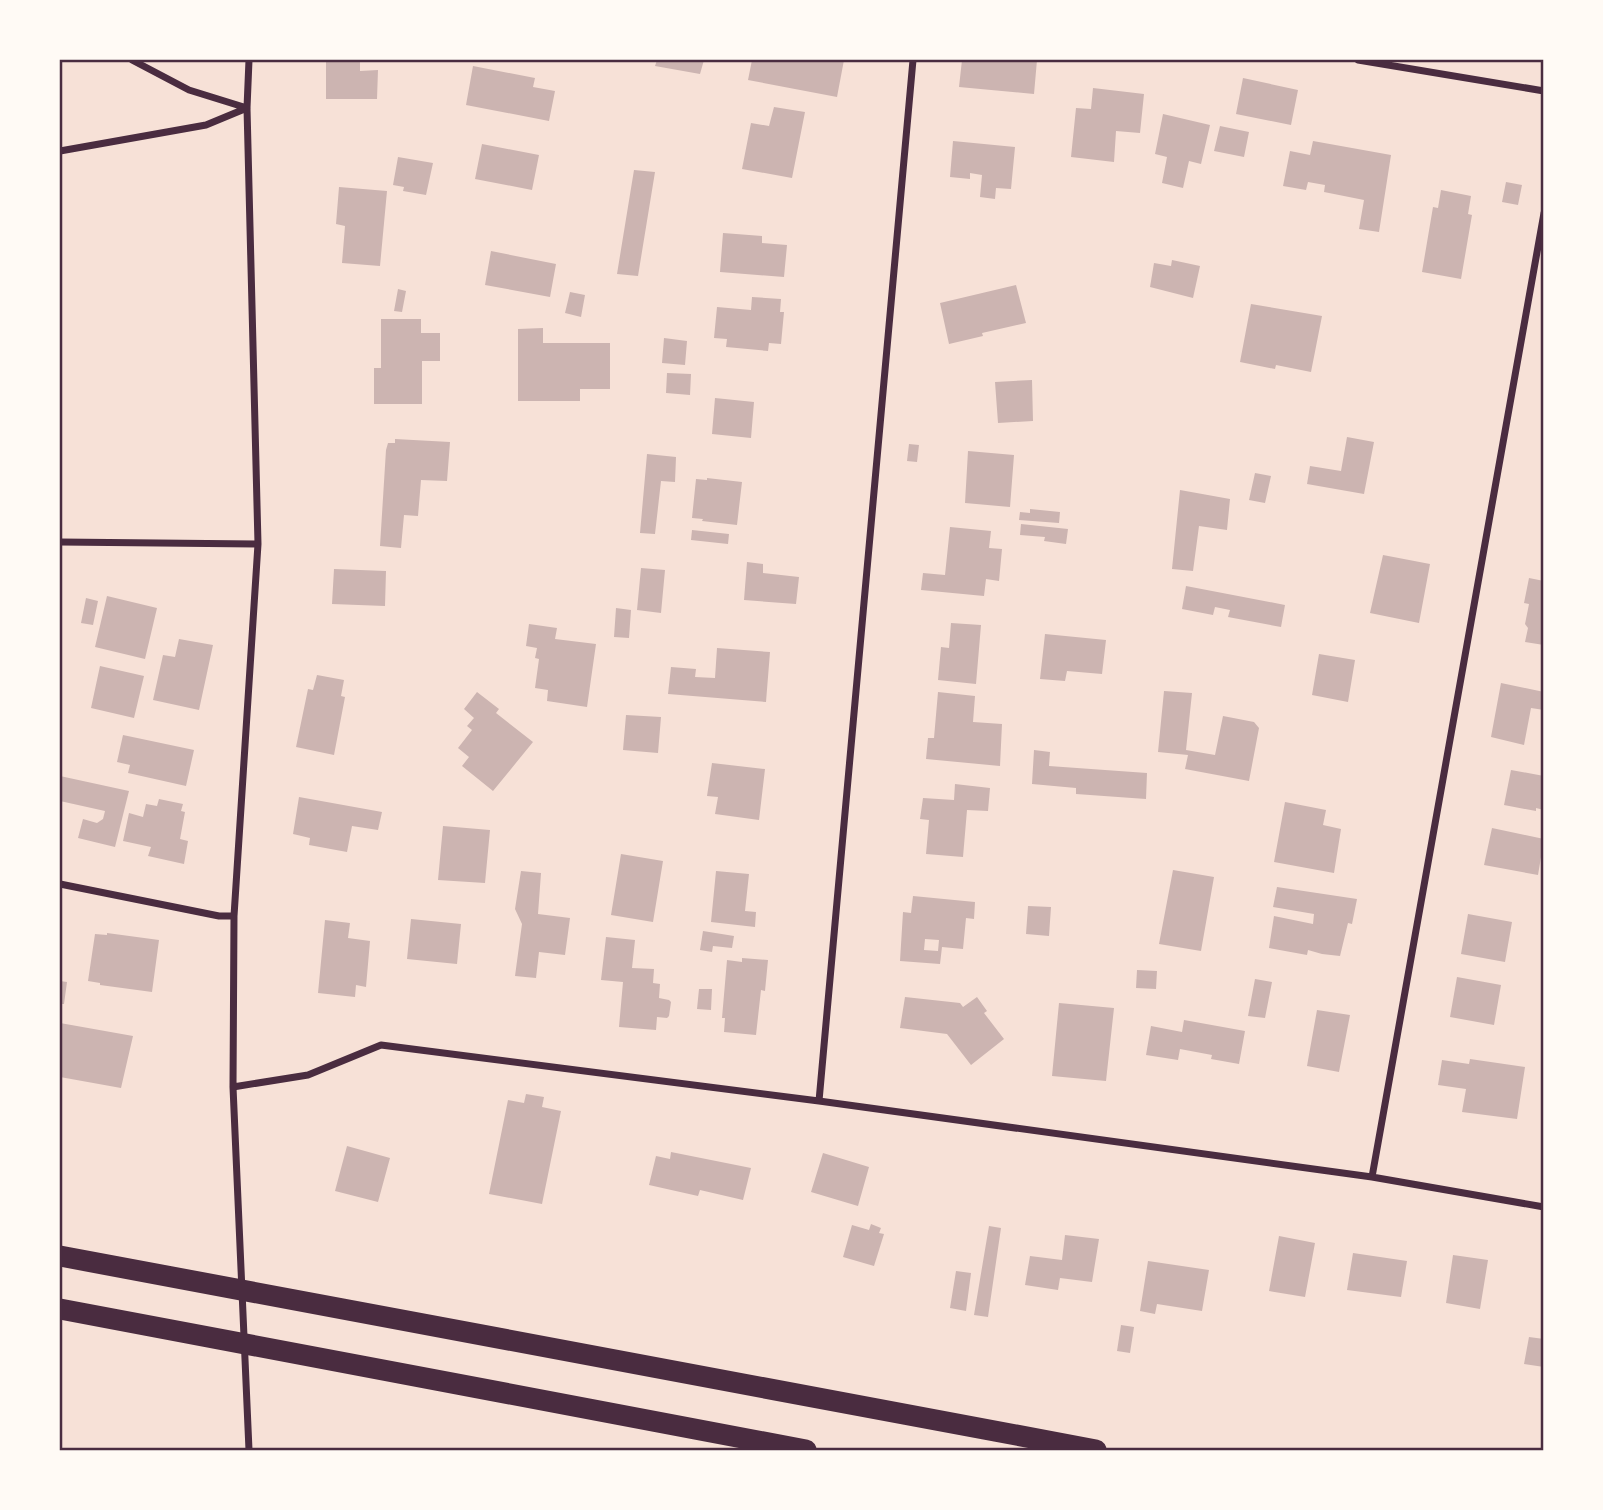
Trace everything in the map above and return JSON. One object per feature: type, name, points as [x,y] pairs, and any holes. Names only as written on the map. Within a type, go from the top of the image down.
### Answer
[{"type":"highway","points":[[60,1256],[1096,1451]]},
{"type":"highway","points":[[60,1309],[806,1451]]},
{"type":"street","points":[[132,60],[190,90],[247,108]]},
{"type":"street","points":[[249,1451],[233,1087],[234,916],[258,544],[247,108],[250,60]]},
{"type":"street","points":[[819,1101],[913,60]]},
{"type":"street","points":[[1358,60],[1544,91]]},
{"type":"street","points":[[60,151],[206,125],[247,108]]},
{"type":"street","points":[[1372,1177],[1544,213]]},
{"type":"street","points":[[60,542],[258,544]]},
{"type":"street","points":[[60,884],[219,916],[234,916]]},
{"type":"street","points":[[233,1087],[308,1075],[381,1045],[819,1101],[1372,1177],[1544,1207]]},
{"type":"building","points":[[326,60],[360,60],[360,71],[378,70],[377,99],[326,99]]},
{"type":"building","points":[[657,60],[704,60],[700,74],[655,66]]},
{"type":"building","points":[[752,60],[844,60],[837,97],[748,80]]},
{"type":"building","points":[[962,60],[1037,60],[1034,94],[959,87]]},
{"type":"building","points":[[473,66],[535,78],[533,87],[555,91],[549,121],[466,105]]},
{"type":"building","points":[[1243,78],[1298,90],[1291,125],[1236,114]]},
{"type":"building","points":[[1093,88],[1144,94],[1140,133],[1116,131],[1114,162],[1071,157],[1076,108],[1091,109]]},
{"type":"building","points":[[774,107],[805,112],[792,178],[742,169],[751,123],[769,126]]},
{"type":"building","points":[[1163,114],[1210,125],[1201,164],[1189,161],[1183,188],[1162,183],[1167,157],[1155,154]]},
{"type":"building","points":[[1220,126],[1249,132],[1244,157],[1214,151]]},
{"type":"building","points":[[953,141],[1015,147],[1011,189],[996,188],[995,199],[980,197],[982,175],[970,173],[970,179],[950,177]]},
{"type":"building","points":[[1313,141],[1391,155],[1379,232],[1359,229],[1364,200],[1324,192],[1325,185],[1308,182],[1306,190],[1283,186],[1290,151],[1310,155]]},
{"type":"building","points":[[482,144],[539,155],[532,190],[475,179]]},
{"type":"building","points":[[398,157],[433,163],[426,195],[403,191],[404,187],[393,185]]},
{"type":"building","points":[[634,170],[655,172],[638,276],[617,274]]},
{"type":"building","points":[[1506,182],[1522,185],[1518,205],[1502,202]]},
{"type":"building","points":[[339,187],[387,191],[380,266],[342,263],[345,226],[336,224]]},
{"type":"building","points":[[1441,190],[1471,196],[1468,214],[1472,215],[1461,279],[1422,272],[1433,207],[1438,208]]},
{"type":"building","points":[[723,233],[762,236],[762,243],[787,245],[784,277],[720,272]]},
{"type":"building","points":[[491,251],[556,264],[550,297],[485,285]]},
{"type":"building","points":[[1172,260],[1200,266],[1193,298],[1150,287],[1154,263],[1171,266]]},
{"type":"building","points":[[1016,285],[1026,323],[949,344],[940,303]]},
{"type":"building","points":[[398,289],[406,291],[402,312],[394,311]]},
{"type":"building","points":[[570,292],[585,295],[581,317],[565,313]]},
{"type":"building","points":[[752,297],[781,299],[780,312],[784,312],[781,344],[769,343],[768,351],[726,347],[727,339],[714,338],[717,307],[751,310]]},
{"type":"building","points":[[1251,304],[1322,316],[1311,372],[1240,362]]},
{"type":"building","points":[[381,319],[421,319],[421,333],[440,333],[440,361],[422,361],[422,404],[374,404],[374,368],[381,368]]},
{"type":"building","points":[[543,328],[543,343],[610,343],[610,389],[580,389],[580,401],[518,401],[518,329]]},
{"type":"building","points":[[664,338],[687,341],[685,365],[662,363]]},
{"type":"building","points":[[667,373],[691,374],[690,395],[666,393]]},
{"type":"building","points":[[1032,380],[1033,421],[998,423],[995,382]]},
{"type":"building","points":[[715,398],[754,402],[751,438],[712,434]]},
{"type":"building","points":[[1347,437],[1374,442],[1364,494],[1307,484],[1310,466],[1341,471]]},
{"type":"building","points":[[395,439],[450,442],[447,481],[421,480],[418,516],[404,515],[401,548],[380,546],[386,450],[388,443],[395,443]]},
{"type":"building","points":[[909,444],[919,445],[917,462],[907,461]]},
{"type":"building","points":[[968,451],[1014,455],[1010,507],[965,503]]},
{"type":"building","points":[[647,454],[676,457],[675,482],[661,481],[655,534],[640,533]]},
{"type":"building","points":[[1255,473],[1271,476],[1265,503],[1249,500]]},
{"type":"building","points":[[696,479],[742,482],[737,525],[692,518]]},
{"type":"building","points":[[1180,490],[1230,499],[1227,530],[1199,526],[1193,571],[1172,569]]},
{"type":"building","points":[[1030,509],[1060,512],[1059,523],[1019,520],[1020,512],[1030,513]]},
{"type":"building","points":[[1021,524],[1068,529],[1066,544],[1044,541],[1045,537],[1020,535]]},
{"type":"building","points":[[950,527],[991,531],[989,548],[1002,549],[999,581],[986,579],[984,596],[921,590],[923,573],[945,575]]},
{"type":"building","points":[[692,530],[729,534],[728,544],[691,540]]},
{"type":"building","points":[[1383,555],[1430,564],[1419,623],[1370,613]]},
{"type":"building","points":[[747,562],[763,564],[763,573],[799,577],[796,604],[744,600]]},
{"type":"building","points":[[641,568],[665,570],[661,613],[637,610]]},
{"type":"building","points":[[334,569],[386,571],[385,606],[332,604]]},
{"type":"building","points":[[1529,578],[1544,581],[1544,645],[1525,642],[1529,604],[1524,603]]},
{"type":"building","points":[[1186,586],[1285,605],[1281,627],[1228,617],[1230,610],[1215,607],[1213,615],[1182,609]]},
{"type":"building","points":[[107,596],[157,608],[145,659],[95,647]]},
{"type":"building","points":[[86,598],[98,601],[93,625],[81,623]]},
{"type":"building","points":[[616,608],[631,610],[629,638],[614,637]]},
{"type":"building","points":[[951,623],[981,625],[976,684],[938,680],[941,647],[949,648]]},
{"type":"building","points":[[529,624],[557,628],[555,639],[596,644],[587,707],[547,701],[548,690],[535,688],[539,659],[535,658],[537,648],[526,646]]},
{"type":"building","points":[[1045,634],[1106,640],[1102,674],[1067,671],[1065,681],[1040,679]]},
{"type":"building","points":[[179,639],[213,645],[199,710],[153,700],[163,655],[175,657]]},
{"type":"building","points":[[717,648],[770,652],[766,702],[668,694],[671,667],[696,669],[695,677],[715,678]]},
{"type":"building","points":[[1319,654],[1355,660],[1348,702],[1312,695]]},
{"type":"building","points":[[100,666],[144,676],[134,718],[91,708]]},
{"type":"building","points":[[317,675],[344,680],[341,696],[345,697],[334,755],[296,747],[308,689],[313,690]]},
{"type":"building","points":[[1501,683],[1544,692],[1544,710],[1531,708],[1524,745],[1491,737]]},
{"type":"building","points":[[1164,691],[1192,693],[1186,750],[1215,755],[1223,716],[1254,722],[1259,728],[1249,781],[1185,769],[1188,755],[1158,752]]},
{"type":"building","points":[[477,692],[499,709],[496,713],[533,742],[493,791],[462,766],[469,757],[458,748],[472,730],[467,726],[474,718],[464,709]]},
{"type":"building","points":[[938,692],[975,696],[973,722],[1002,724],[1000,766],[926,759],[928,738],[934,738]]},
{"type":"building","points":[[626,715],[661,717],[658,753],[623,750]]},
{"type":"building","points":[[123,735],[194,750],[186,786],[128,773],[130,765],[117,762]]},
{"type":"building","points":[[1034,750],[1050,752],[1049,766],[1147,773],[1146,799],[1076,794],[1076,788],[1032,784]]},
{"type":"building","points":[[712,763],[765,769],[759,820],[715,814],[718,797],[707,796]]},
{"type":"building","points":[[1511,770],[1544,776],[1544,810],[1504,805]]},
{"type":"building","points":[[60,776],[129,791],[115,847],[78,838],[83,819],[97,823],[103,819],[105,811],[60,801]]},
{"type":"building","points":[[955,784],[990,788],[988,811],[967,810],[963,857],[926,854],[929,820],[920,819],[923,798],[954,800]]},
{"type":"building","points":[[299,797],[382,812],[378,830],[352,826],[347,852],[309,845],[310,838],[293,834]]},
{"type":"building","points":[[159,799],[183,804],[181,811],[185,812],[180,839],[188,841],[184,864],[148,856],[151,847],[123,841],[129,813],[143,817],[146,804],[157,806]]},
{"type":"building","points":[[1285,802],[1326,810],[1323,825],[1341,829],[1334,873],[1274,862]]},
{"type":"building","points":[[443,826],[490,830],[485,883],[438,880]]},
{"type":"building","points":[[1492,828],[1544,839],[1538,875],[1484,865]]},
{"type":"building","points":[[621,854],[663,861],[653,922],[611,915]]},
{"type":"building","points":[[1173,870],[1214,877],[1201,951],[1159,944]]},
{"type":"building","points":[[521,871],[541,873],[538,914],[570,918],[565,955],[539,952],[536,978],[515,976],[522,924],[515,909]]},
{"type":"building","points":[[716,871],[749,874],[745,911],[756,912],[755,927],[711,922]]},
{"type":"building","points":[[1277,887],[1357,899],[1352,924],[1348,923],[1340,956],[1308,950],[1307,955],[1269,948],[1274,916],[1313,924],[1314,914],[1273,907]]},
{"type":"building","points":[[913,896],[975,902],[974,919],[966,918],[963,949],[942,947],[940,964],[900,961],[903,912],[911,913]],"holes":[[[925,939],[939,940],[938,951],[924,950]]]},
{"type":"building","points":[[1028,906],[1051,907],[1049,936],[1026,934]]},
{"type":"building","points":[[1468,914],[1512,922],[1505,962],[1461,954]]},
{"type":"building","points":[[411,919],[461,924],[457,964],[407,959]]},
{"type":"building","points":[[325,920],[350,923],[348,938],[370,941],[366,987],[356,985],[355,997],[318,993]]},
{"type":"building","points":[[703,931],[734,936],[732,948],[713,946],[712,952],[700,950]]},
{"type":"building","points":[[107,933],[159,940],[152,992],[88,981],[95,934]]},
{"type":"building","points":[[606,937],[635,940],[632,968],[654,969],[653,983],[660,984],[659,998],[671,1002],[669,1016],[657,1017],[656,1030],[619,1027],[623,982],[601,980]]},
{"type":"building","points":[[742,958],[768,960],[765,991],[761,990],[756,1035],[724,1032],[725,1018],[722,1018],[727,960],[742,962]]},
{"type":"building","points":[[1137,970],[1157,971],[1156,989],[1136,988]]},
{"type":"building","points":[[1457,977],[1501,985],[1494,1025],[1450,1017]]},
{"type":"building","points":[[1255,979],[1272,982],[1265,1018],[1248,1016]]},
{"type":"building","points":[[60,981],[67,982],[64,1004],[60,1004]]},
{"type":"building","points":[[699,989],[712,989],[711,1010],[697,1009]]},
{"type":"building","points":[[905,997],[960,1003],[963,1007],[977,997],[987,1011],[984,1013],[1004,1039],[971,1065],[947,1034],[900,1028]]},
{"type":"building","points":[[1059,1003],[1114,1008],[1106,1081],[1052,1076]]},
{"type":"building","points":[[1317,1010],[1350,1015],[1339,1072],[1307,1066]]},
{"type":"building","points":[[1184,1020],[1245,1031],[1239,1064],[1180,1049],[1178,1060],[1146,1055],[1151,1026],[1182,1032]]},
{"type":"building","points":[[60,1023],[133,1036],[121,1088],[60,1077]]},
{"type":"building","points":[[1470,1059],[1525,1067],[1517,1119],[1462,1112],[1466,1089],[1438,1085],[1442,1060],[1469,1064]]},
{"type":"building","points":[[526,1094],[544,1097],[542,1107],[561,1111],[542,1204],[489,1194],[508,1100],[524,1103]]},
{"type":"building","points":[[347,1146],[390,1158],[378,1202],[335,1191]]},
{"type":"building","points":[[671,1152],[751,1168],[743,1200],[700,1190],[698,1196],[649,1185],[656,1156],[670,1159]]},
{"type":"building","points":[[823,1153],[869,1167],[858,1206],[811,1192]]},
{"type":"building","points":[[871,1224],[881,1228],[879,1233],[884,1234],[874,1266],[843,1257],[852,1225],[869,1230]]},
{"type":"building","points":[[989,1226],[1001,1228],[988,1317],[974,1315]]},
{"type":"building","points":[[1065,1235],[1099,1239],[1092,1282],[1060,1278],[1058,1290],[1025,1285],[1030,1256],[1062,1260]]},
{"type":"building","points":[[1279,1236],[1315,1243],[1305,1297],[1269,1291]]},
{"type":"building","points":[[1353,1253],[1407,1261],[1401,1297],[1347,1290]]},
{"type":"building","points":[[1453,1255],[1488,1260],[1480,1309],[1446,1303]]},
{"type":"building","points":[[1148,1261],[1209,1270],[1202,1311],[1157,1304],[1155,1314],[1140,1311]]},
{"type":"building","points":[[956,1271],[971,1273],[966,1311],[950,1308]]},
{"type":"building","points":[[1121,1325],[1134,1327],[1130,1353],[1117,1351]]},
{"type":"building","points":[[1529,1337],[1544,1339],[1544,1367],[1524,1364]]}]
